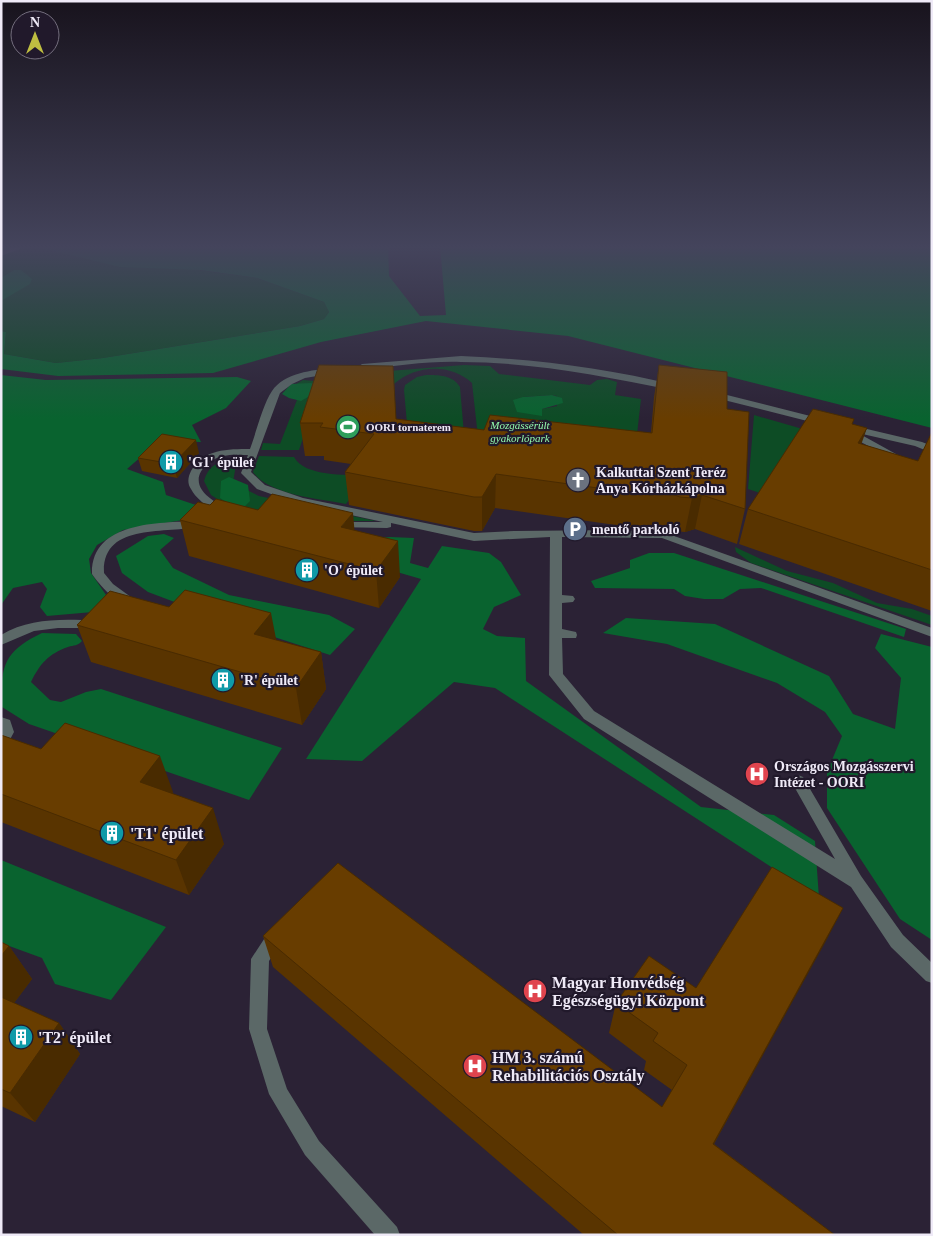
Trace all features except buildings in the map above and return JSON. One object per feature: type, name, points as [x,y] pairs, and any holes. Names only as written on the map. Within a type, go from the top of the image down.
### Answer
[{"type":"lane","points":[[686,389],[602,373],[498,361],[460,359],[308,374],[286,382],[276,392],[252,452],[246,473],[260,487],[300,501],[474,537],[514,534],[663,535],[932,633]]},
{"type":"lane","points":[[704,393],[741,406],[836,425],[918,444],[932,450]]},
{"type":"lane","points":[[836,425],[911,467]]},
{"type":"lane","points":[[130,613],[132,605],[129,600],[109,587],[98,574],[98,559],[117,538],[140,529],[163,524],[216,520],[221,513],[198,493],[193,484],[196,469],[210,457],[221,453],[252,452]]},
{"type":"lane","points":[[326,526],[411,525]]},
{"type":"lane","points":[[556,534],[562,599],[556,633],[556,675],[589,715],[857,882]]},
{"type":"lane","points":[[1,640],[25,628],[43,624],[102,624]]},
{"type":"lane","points":[[556,633],[571,635]]},
{"type":"lane","points":[[1,722],[5,724],[7,732],[1,743]]},
{"type":"lane","points":[[798,781],[857,882],[897,941],[932,975]]},
{"type":"lane","points":[[289,922],[282,928],[260,959],[258,1029],[280,1094],[312,1148],[388,1235]]},
{"type":"green space","points":[[1,304],[325,304],[329,312],[324,319],[300,326],[103,358],[56,363],[4,354],[6,332],[1,331]]},
{"type":"green space","points":[[325,304],[410,304],[420,316],[446,315],[445,304],[932,304],[932,428],[568,336],[426,321],[321,342],[213,373],[58,376],[1,369],[1,331],[6,332],[4,354],[56,363],[103,358],[300,326],[324,319],[329,312]]},
{"type":"green space","name":"Mozgássérült gyakorlópark","points":[[464,365],[490,366],[499,374],[590,385],[597,380],[607,379],[617,382],[615,395],[641,399],[634,461],[478,437],[472,383],[454,372],[433,369],[423,370],[412,373],[394,384],[393,396],[389,371]],"holes":[[[557,396],[557,406],[542,409],[523,397]]]},
{"type":"green space","points":[[1,375],[46,380],[237,377],[251,381],[226,408],[192,425],[201,442],[159,441],[127,469],[163,482],[166,495],[196,505],[183,520],[123,530],[97,545],[89,559],[91,573],[106,595],[93,612],[47,616],[40,607],[47,589],[42,582],[13,588],[1,605]]},
{"type":"green space","points":[[426,375],[450,378],[460,387],[464,434],[408,435],[405,385],[417,377]]},
{"type":"green space","points":[[303,380],[314,381],[320,388],[299,450],[261,450],[263,443],[280,444],[300,392],[293,386]]},
{"type":"green space","points":[[311,383],[316,385],[313,394],[301,401],[282,394],[291,384]]},
{"type":"green space","points":[[552,395],[562,398],[563,403],[542,409],[542,416],[517,412],[513,400],[523,397]]},
{"type":"green space","points":[[754,415],[827,436],[763,494],[748,489]]},
{"type":"green space","points":[[259,456],[294,457],[299,463],[316,471],[366,476],[346,504],[309,498],[282,491],[260,480],[253,472]]},
{"type":"green space","points":[[233,459],[236,464],[233,483],[259,496],[376,521],[288,521],[236,511],[211,495],[204,481],[208,471],[214,465]]},
{"type":"green space","points":[[229,477],[248,485],[250,501],[245,506],[236,508],[220,498],[221,481]]},
{"type":"green space","points":[[164,534],[174,538],[160,550],[173,568],[229,595],[329,615],[355,629],[330,655],[225,621],[148,592],[122,573],[116,556],[148,536]]},
{"type":"green space","points":[[379,538],[414,538],[410,563],[428,568],[442,546],[489,553],[501,562],[521,595],[494,607],[483,629],[497,636],[525,638],[526,681],[701,807],[774,815],[815,841],[819,898],[495,688],[454,682],[362,761],[306,759],[421,579],[390,570]]},
{"type":"green space","points":[[735,547],[787,571],[833,583],[877,603],[912,609],[932,616],[932,625],[751,563],[736,552]]},
{"type":"green space","points":[[649,553],[674,553],[906,629],[904,637],[761,588],[740,589],[723,599],[704,599],[685,596],[674,589],[595,588],[591,581],[630,568],[630,560]]},
{"type":"green space","points":[[626,618],[715,624],[829,676],[853,714],[895,729],[901,678],[875,648],[881,634],[932,647],[932,940],[900,919],[827,808],[827,772],[842,736],[825,712],[777,683],[667,644],[603,633]]},
{"type":"green space","points":[[42,633],[76,634],[82,641],[50,656],[34,676],[31,682],[50,700],[61,702],[86,692],[101,689],[282,748],[249,800],[29,724],[2,707],[2,681],[7,661],[12,654],[19,646]]},
{"type":"green space","points":[[1,860],[166,927],[111,1000],[55,984],[42,958],[1,943]]},
{"type":"place","name":"OORI tornaterem","points":[[348,427]]},
{"type":"place","name":"'G1' épület","points":[[171,462]]},
{"type":"place","name":"Kalkuttai Szent Teréz Anya Kórházkápolna","points":[[578,480]]},
{"type":"place","name":"mentő parkoló","points":[[575,529]]},
{"type":"place","name":"'O' épület","points":[[307,570]]},
{"type":"place","name":"'R' épület","points":[[223,680]]},
{"type":"place","name":"Országos Mozgásszervi Intézet - OORI","points":[[757,774]]},
{"type":"place","name":"'T1' épület","points":[[112,833]]},
{"type":"place","name":"Magyar Honvédség Egészségügyi Központ","points":[[535,991]]},
{"type":"place","name":"'T2' épület","points":[[21,1037]]},
{"type":"place","name":"HM 3. számú Rehabilitációs Osztály","points":[[475,1066]]}]
